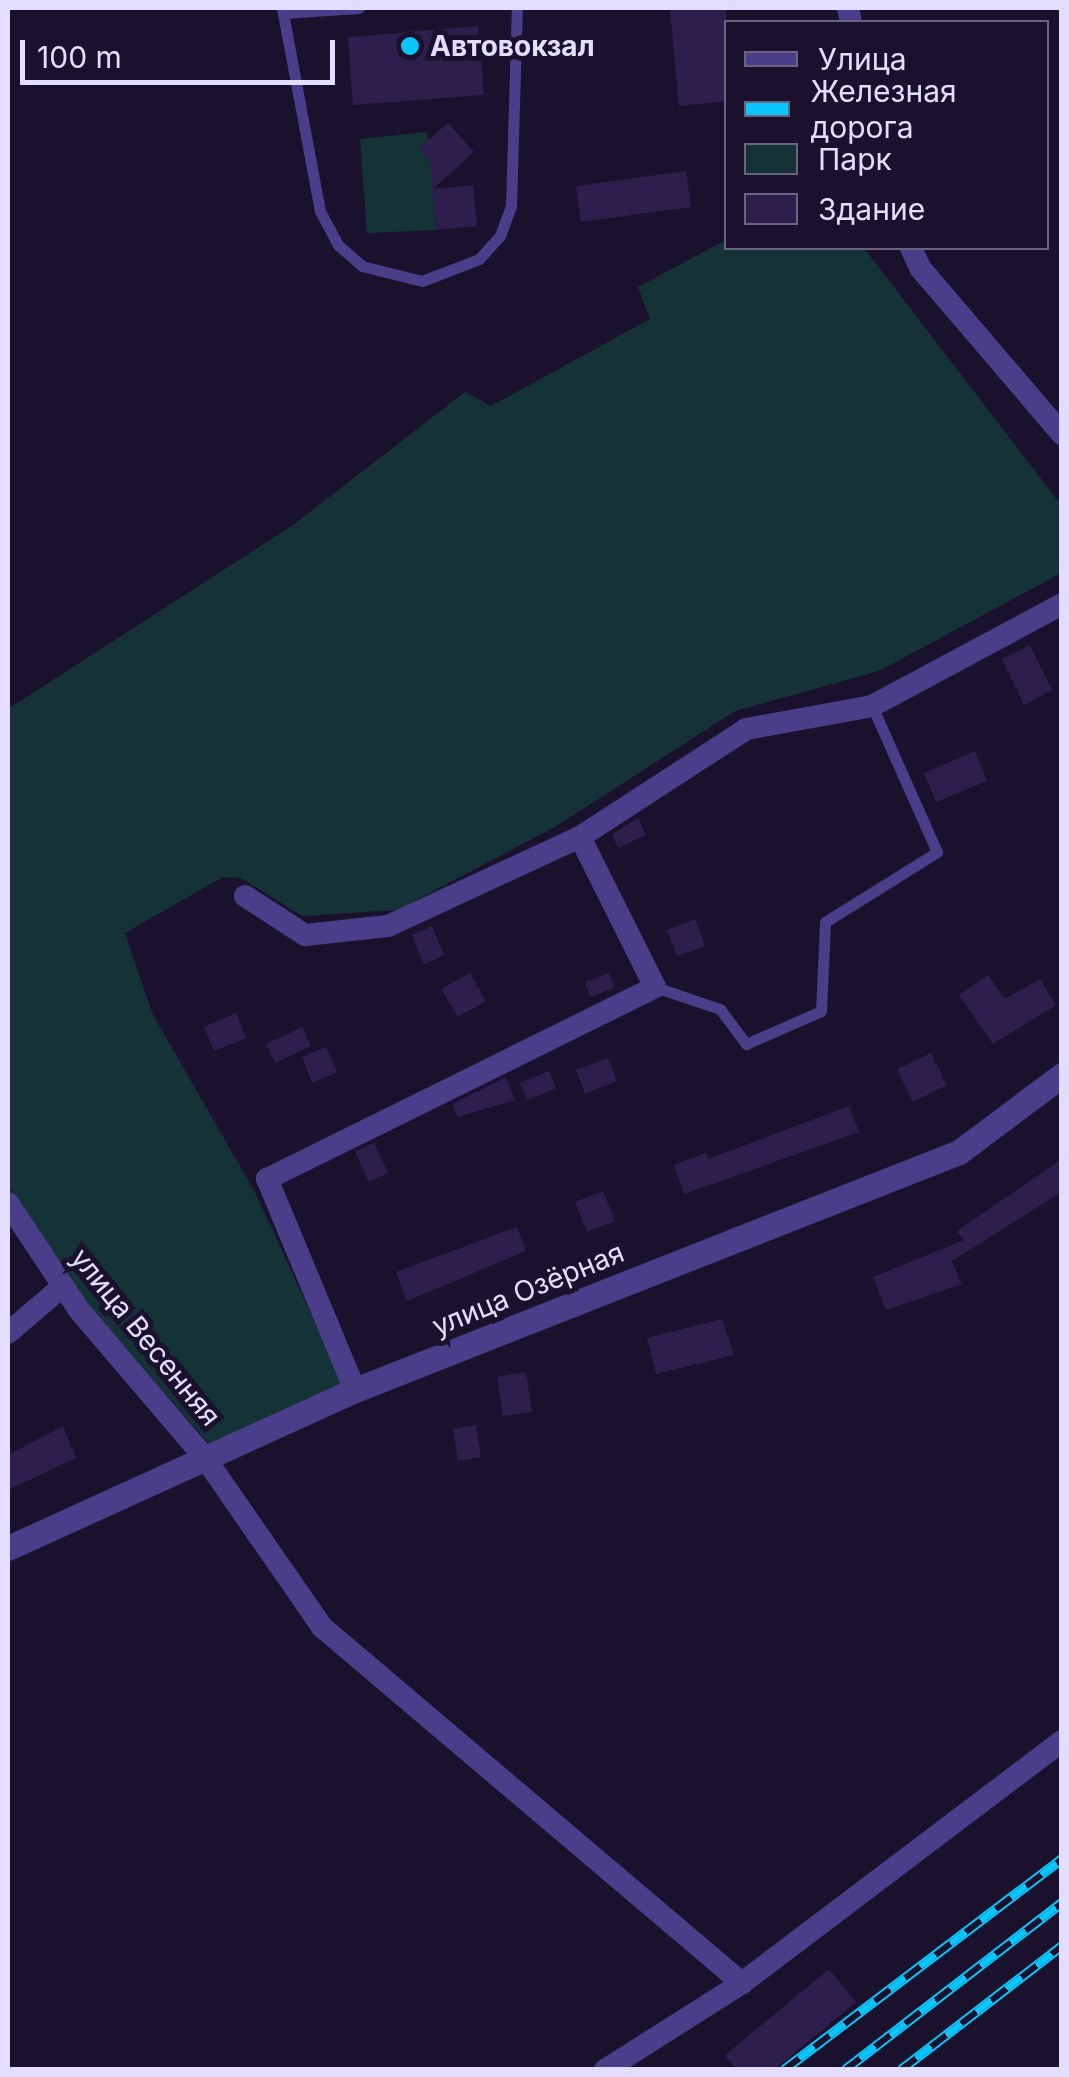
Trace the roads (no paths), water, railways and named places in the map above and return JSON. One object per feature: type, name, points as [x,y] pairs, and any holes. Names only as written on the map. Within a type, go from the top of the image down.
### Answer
[{"type":"street","points":[[913,250],[921,269],[1062,434]]},
{"type":"street","points":[[244,896],[305,935],[388,926],[580,837],[746,729],[872,706],[1062,604]]},
{"type":"street","points":[[355,1390],[267,1179],[656,986],[580,837]]},
{"type":"street","name":"улица Озёрная","points":[[8,1548],[355,1390],[959,1152],[1062,1075]]},
{"type":"street","name":"улица Весенняя","points":[[8,1202],[63,1286],[205,1458],[322,1627],[742,1982]]},
{"type":"street","points":[[8,1332],[63,1286]]},
{"type":"street","points":[[605,2070],[742,1982],[1062,1741]]},
{"type":"lane","points":[[358,8],[282,10],[329,228],[362,266],[390,278],[422,280],[479,258],[500,236],[511,206],[517,8]]},
{"type":"lane","points":[[656,986],[720,1010],[746,1044],[822,1011],[825,922],[937,852],[872,706]]},
{"type":"railway","points":[[784,2070],[1062,1859]]},
{"type":"railway","points":[[845,2070],[1062,1903]]},
{"type":"railway","points":[[901,2070],[1062,1946]]},
{"type":"place","name":"Автовокзал","points":[[410,46]]}]
